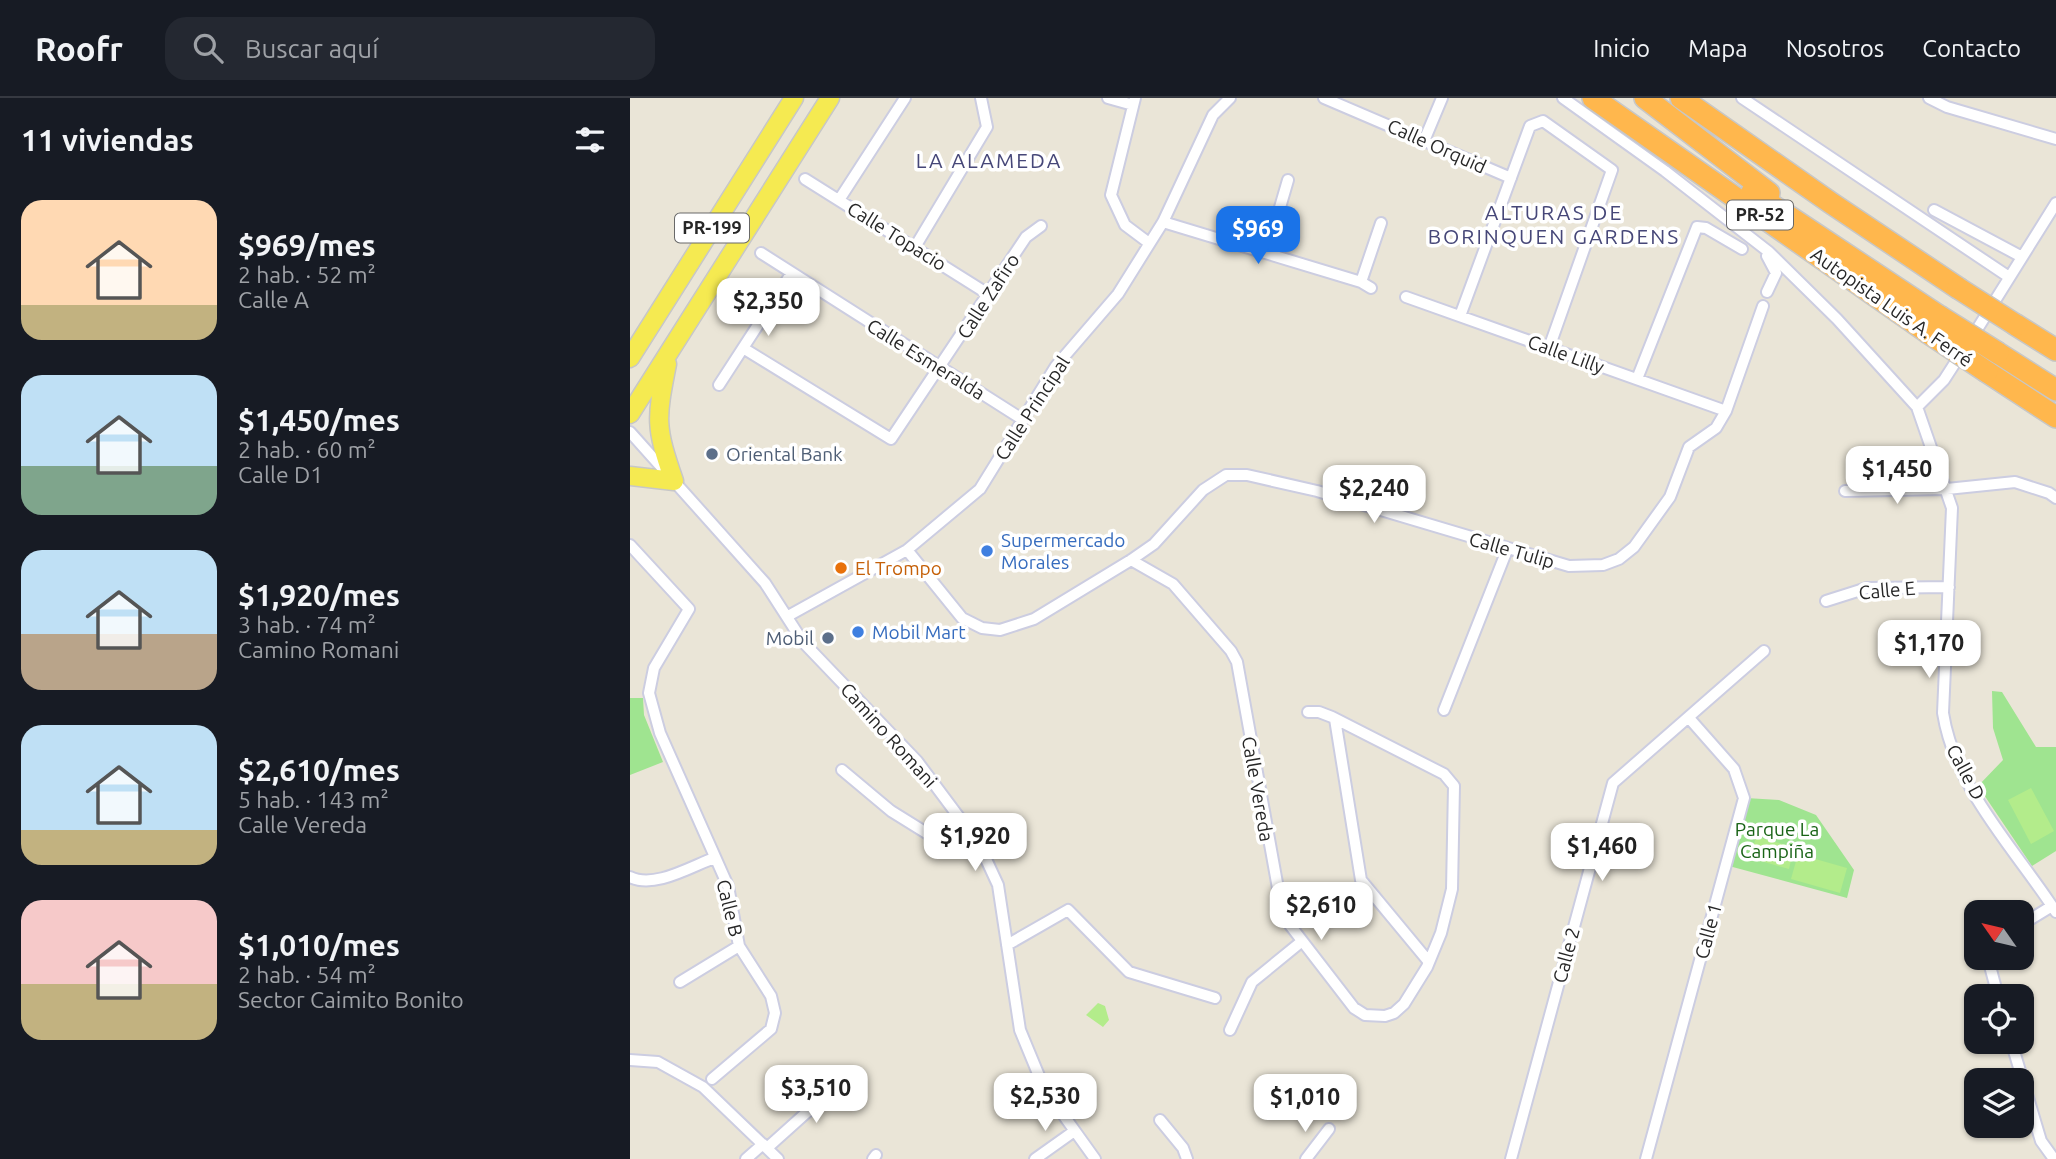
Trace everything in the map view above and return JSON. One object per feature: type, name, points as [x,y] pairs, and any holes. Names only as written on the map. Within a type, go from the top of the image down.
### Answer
[{"type":"highway","name":"Autopista Luis A. Ferré","points":[[1593,98],[1933,324],[1987,372],[2056,417]]},
{"type":"highway","points":[[1618,98],[1839,250]]},
{"type":"highway","points":[[1645,98],[1933,324],[1998,353],[2056,390]]},
{"type":"highway","name":"PR-52","points":[[1681,98],[1958,288],[2056,350]]},
{"type":"main road","name":"PR-199","points":[[630,358],[794,98]]},
{"type":"main road","name":"PR-199","points":[[630,414],[830,98]]},
{"type":"main road","points":[[630,343],[648,328]]},
{"type":"main road","points":[[630,476],[674,481],[659,436],[657,415],[669,356]]},
{"type":"street","points":[[839,200],[905,98]]},
{"type":"street","points":[[915,247],[987,127],[981,98]]},
{"type":"street","points":[[1108,98],[1134,101],[1111,195],[1125,225],[1149,243]]},
{"type":"street","name":"Calle Orquid","points":[[1324,98],[1343,101],[1424,141],[1511,178]]},
{"type":"street","points":[[1424,141],[1442,98]]},
{"type":"street","points":[[1563,98],[1665,171],[1763,247],[1837,319],[1917,407],[1944,380],[2056,203]]},
{"type":"street","points":[[1742,98],[2009,277]]},
{"type":"street","name":"Calle Principal","points":[[789,616],[907,550],[981,489],[1056,366],[1118,294],[1163,222],[1213,115],[1227,100]]},
{"type":"street","points":[[1931,100],[2056,139]]},
{"type":"street","points":[[1460,316],[1530,126],[1544,121],[1612,170],[1549,348]]},
{"type":"street","name":"Calle Topacio","points":[[805,179],[988,294]]},
{"type":"street","points":[[1267,252],[1288,180]]},
{"type":"street","points":[[1934,210],[2022,257]]},
{"type":"street","points":[[1163,222],[1267,252],[1361,282],[1371,288]]},
{"type":"street","points":[[1361,282],[1381,223]]},
{"type":"street","name":"Calle Zafiro","points":[[743,348],[891,439],[941,369],[1026,237],[1041,226]]},
{"type":"street","points":[[1637,379],[1697,227],[1706,228],[1742,250]]},
{"type":"street","points":[[1763,247],[1776,273],[1767,292]]},
{"type":"street","name":"Calle Esmeralda","points":[[761,253],[1022,419]]},
{"type":"street","points":[[719,386],[792,274]]},
{"type":"street","name":"Calle Lilly","points":[[1406,297],[1726,411]]},
{"type":"street","name":"Calle Tulip","points":[[907,550],[962,618],[982,628],[1000,630],[1034,619],[1131,560],[1154,544],[1203,490],[1226,475],[1247,475],[1317,491],[1507,550],[1569,566],[1603,565],[1619,559],[1634,547],[1670,497],[1689,447],[1716,428],[1726,411],[1763,306]]},
{"type":"street","name":"Calle D","points":[[1917,407],[1952,508],[1943,713],[1948,743],[1964,777],[2054,909]]},
{"type":"street","name":"Camino Romani","points":[[630,432],[765,583],[789,616],[803,642],[916,761],[982,849],[998,885],[1020,1030],[1044,1088],[1073,1132],[1095,1159]]},
{"type":"street","points":[[1845,491],[1947,489],[2015,482],[2056,498]]},
{"type":"street","name":"Calle B","points":[[632,546],[689,609],[654,668],[649,693],[660,733],[727,886],[739,946],[771,996],[775,1013],[771,1029],[712,1079]]},
{"type":"street","points":[[1444,710],[1507,550]]},
{"type":"street","name":"Calle Vereda","points":[[1131,560],[1173,584],[1237,662],[1279,907],[1301,942],[1354,1008],[1374,1017],[1394,1013],[1404,1004],[1429,962],[1441,933],[1452,889],[1454,786],[1444,774],[1320,712],[1308,712]]},
{"type":"street","name":"Calle E","points":[[1826,601],[1867,588],[1949,587]]},
{"type":"street","name":"Calle 2","points":[[1511,1159],[1613,783],[1764,651]]},
{"type":"street","name":"Calle 1","points":[[1646,1159],[1744,798],[1734,769],[1689,718]]},
{"type":"street","points":[[1335,719],[1361,880],[1429,962]]},
{"type":"street","points":[[842,770],[891,811],[957,852],[982,849]]},
{"type":"street","points":[[630,877],[641,883],[654,881],[714,858]]},
{"type":"street","points":[[2034,919],[2054,909]]},
{"type":"street","points":[[1007,945],[1068,910],[1129,972],[1215,998]]},
{"type":"street","points":[[1230,1030],[1252,982],[1301,942]]},
{"type":"street","points":[[680,982],[739,946]]},
{"type":"street","points":[[2015,1054],[2040,1141],[2054,1159]]},
{"type":"street","points":[[630,1060],[658,1062],[703,1087],[778,1159]]},
{"type":"street","points":[[746,1159],[845,1078]]},
{"type":"street","points":[[1160,1120],[1183,1148],[1187,1159]]},
{"type":"street","points":[[1306,1159],[1329,1129]]},
{"type":"street","points":[[1035,1159],[1073,1132]]},
{"type":"green space","points":[[1992,691],[2002,692],[2036,747],[2056,747],[2056,851],[2032,866],[1978,786],[2003,760],[1993,728]]},
{"type":"green space","points":[[630,698],[643,698],[644,715],[663,762],[630,775]]},
{"type":"green space","points":[[2031,788],[2054,831],[2031,844],[2008,800]]},
{"type":"green space","name":"Parque La Campiña","points":[[1746,798],[1779,800],[1816,815],[1854,870],[1847,898],[1729,866]]},
{"type":"green space","points":[[1756,837],[1794,847],[1789,869],[1750,858]]},
{"type":"green space","points":[[1798,854],[1847,868],[1840,893],[1791,879]]},
{"type":"green space","points":[[1098,1003],[1105,1006],[1109,1020],[1103,1027],[1086,1015]]},
{"type":"place","name":"Oriental Bank","points":[[712,454]]},
{"type":"place","name":"Supermercado Morales","points":[[987,551]]},
{"type":"place","name":"El Trompo","points":[[841,568]]},
{"type":"place","name":"Mobil Mart","points":[[858,632]]},
{"type":"place","name":"Mobil","points":[[828,638]]},
{"type":"district","name":"LA ALAMEDA","points":[[989,161]]},
{"type":"district","name":"ALTURAS DE BORINQUEN GARDENS","points":[[1554,225]]}]
